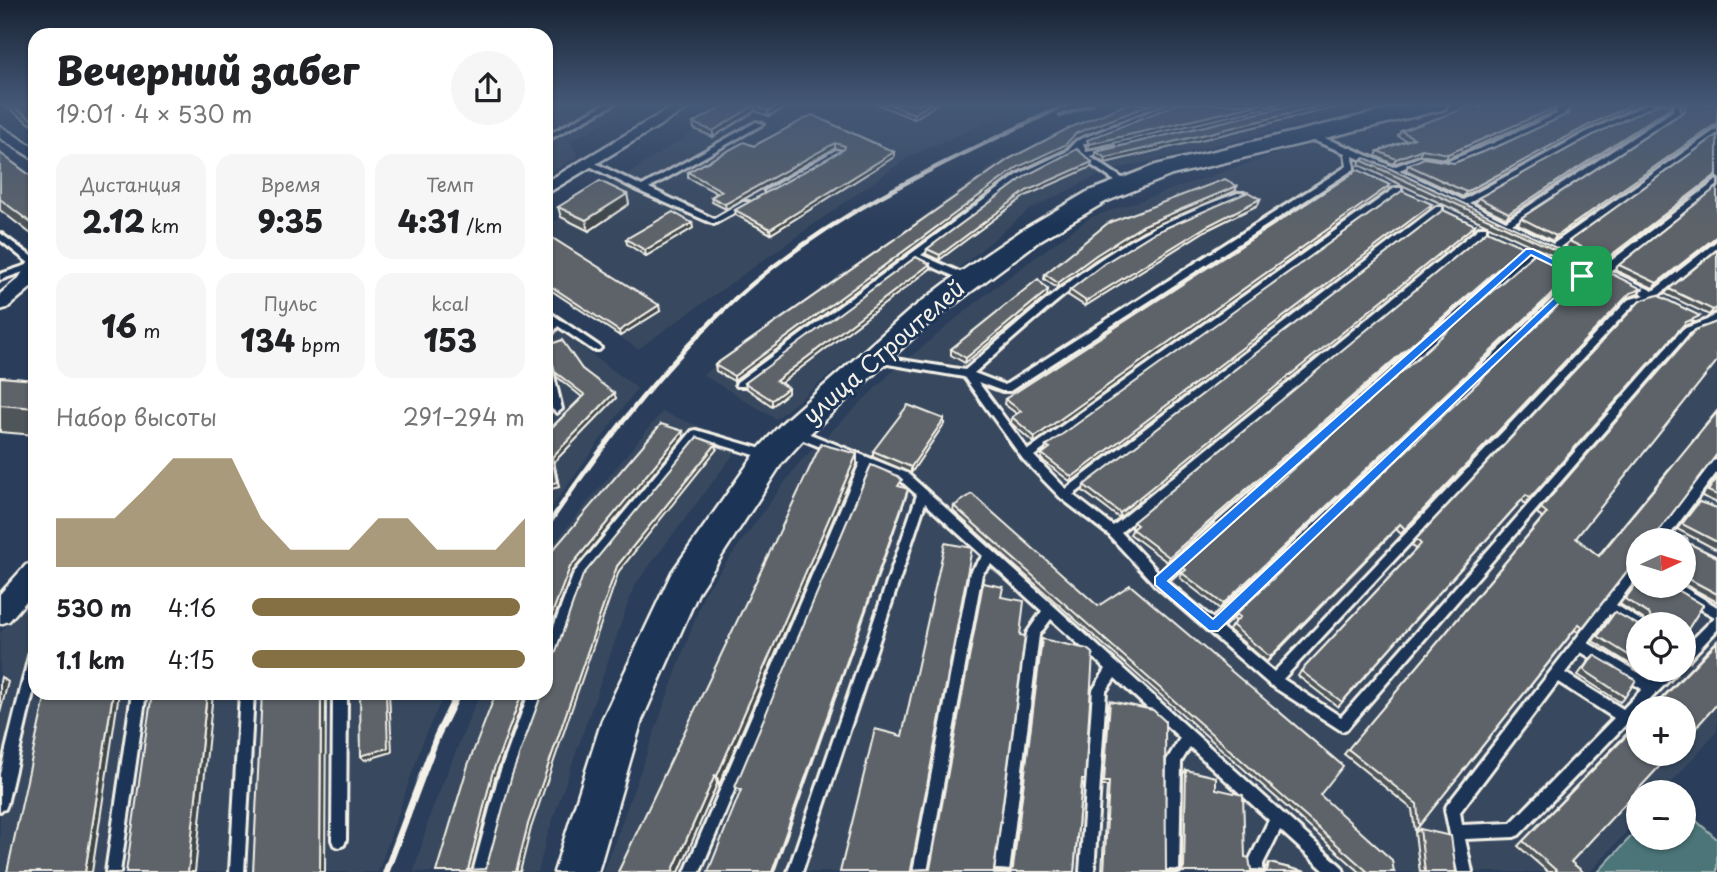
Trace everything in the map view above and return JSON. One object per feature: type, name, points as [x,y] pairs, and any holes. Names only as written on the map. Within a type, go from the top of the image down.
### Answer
[{"type":"main road","name":"улица Строителей","points":[[576,872],[622,720],[685,583],[771,456],[793,431],[919,317],[1033,234],[1096,197],[1125,184],[1164,170],[1268,145]]},
{"type":"street","points":[[553,185],[621,145]]},
{"type":"street","points":[[0,304],[28,278]]},
{"type":"street","points":[[0,613],[28,581]]},
{"type":"lane","points":[[642,189],[722,145]]},
{"type":"lane","points":[[741,384],[1022,176],[1069,154],[1077,145]]},
{"type":"lane","points":[[1080,145],[1083,155],[1125,184]]},
{"type":"lane","points":[[1334,145],[1464,203],[1665,300]]},
{"type":"lane","points":[[1393,170],[1420,159],[1447,164],[1492,145]]},
{"type":"lane","points":[[1464,203],[1570,145]]},
{"type":"lane","points":[[1507,224],[1627,145]]},
{"type":"lane","points":[[1555,247],[1698,145]]},
{"type":"lane","points":[[1083,155],[1124,146]]},
{"type":"lane","points":[[1348,150],[1351,167]]},
{"type":"lane","points":[[590,164],[714,222],[839,152]]},
{"type":"lane","points":[[1351,167],[1363,173]]},
{"type":"lane","points":[[874,359],[967,374],[1006,389],[1351,167]]},
{"type":"lane","points":[[1213,627],[1577,274],[1605,270],[1717,182]]},
{"type":"lane","points":[[1386,184],[1409,194]]},
{"type":"lane","points":[[1027,456],[1398,190]]},
{"type":"lane","points":[[967,374],[1066,289],[1134,242],[1193,213],[1241,195]]},
{"type":"lane","points":[[1065,495],[1434,206],[1450,214]]},
{"type":"lane","points":[[1472,224],[1494,235]]},
{"type":"lane","points":[[1113,533],[1483,229]]},
{"type":"lane","points":[[0,236],[28,259]]},
{"type":"lane","points":[[1274,680],[1631,302],[1654,295],[1717,244]]},
{"type":"lane","points":[[1159,581],[1535,254],[1518,246]]},
{"type":"lane","points":[[913,255],[968,279]]},
{"type":"lane","points":[[0,277],[28,267]]},
{"type":"lane","points":[[553,318],[596,348]]},
{"type":"lane","points":[[967,374],[1027,456],[1065,495],[1113,533],[1159,581],[1274,680],[1342,725],[1686,331],[1711,320]]},
{"type":"lane","points":[[553,326],[557,321]]},
{"type":"lane","points":[[553,393],[557,409]]},
{"type":"lane","points":[[793,431],[903,476],[1337,872]]},
{"type":"lane","points":[[553,646],[578,577],[696,434],[771,456]]},
{"type":"lane","points":[[692,872],[866,461]]},
{"type":"lane","points":[[1673,528],[1716,467]]},
{"type":"lane","points":[[795,872],[923,494]]},
{"type":"lane","points":[[920,872],[976,572],[991,556]]},
{"type":"lane","points":[[1465,872],[1452,810],[1626,583]]},
{"type":"lane","points":[[1691,598],[1717,613]]},
{"type":"lane","points":[[1608,607],[1626,618]]},
{"type":"lane","points":[[1002,872],[1033,632],[1050,610]]},
{"type":"lane","points":[[1696,642],[1717,622]]},
{"type":"lane","points":[[1579,644],[1652,688]]},
{"type":"lane","points":[[1087,872],[1100,690],[1114,668]]},
{"type":"lane","points":[[1556,674],[1625,717]]},
{"type":"lane","points":[[1456,832],[1514,830],[1658,682]]},
{"type":"lane","points":[[0,804],[28,686]]},
{"type":"lane","points":[[113,872],[138,700]]},
{"type":"lane","points":[[237,872],[247,700]]},
{"type":"lane","points":[[339,840],[340,700]]},
{"type":"lane","points":[[480,872],[505,779],[533,700]]},
{"type":"lane","points":[[1172,872],[1174,760],[1189,737]]},
{"type":"lane","points":[[1256,872],[1255,863],[1278,818]]},
{"type":"shaded area","points":[[553,145],[572,145],[578,157],[553,171]]},
{"type":"shaded area","points":[[672,145],[936,145],[910,156],[638,349],[553,292],[553,222]]},
{"type":"shaded area","points":[[1035,145],[1217,145],[1104,172],[1029,210],[776,419],[703,375],[998,162]]},
{"type":"shaded area","points":[[1306,145],[1717,145],[1717,731],[1696,755],[1696,696],[1626,696],[1626,766],[1686,766],[1674,780],[1626,780],[1626,832],[1590,872],[604,872],[705,592],[799,463],[892,372],[990,291],[1089,218]]},
{"type":"shaded area","points":[[553,326],[637,388],[553,506]]},
{"type":"shaded area","points":[[662,412],[742,443],[634,586],[547,836],[538,872],[414,872],[431,812],[477,700],[553,700],[553,544]]},
{"type":"shaded area","points":[[28,601],[28,700],[442,700],[425,735],[378,872],[0,872],[0,633]]},
{"type":"green space","points":[[1696,821],[1717,839],[1717,872],[1598,872],[1626,842],[1626,850],[1696,850]]},
{"type":"building","points":[[739,145],[832,145],[725,204],[711,197],[722,191],[688,172]]},
{"type":"building","points":[[841,145],[878,145],[894,152],[770,229],[735,210],[844,149],[845,146]]},
{"type":"building","points":[[1037,145],[1065,145],[1018,167],[734,376],[715,365],[1009,159]]},
{"type":"building","points":[[1127,145],[1161,145],[1106,158],[1096,152]]},
{"type":"building","points":[[1395,145],[1470,145],[1448,154],[1422,149],[1396,159],[1378,151]]},
{"type":"building","points":[[1501,145],[1553,145],[1466,192],[1408,165],[1424,158],[1454,163]]},
{"type":"building","points":[[1575,145],[1613,145],[1509,213],[1478,198]]},
{"type":"building","points":[[1633,145],[1686,145],[1556,236],[1521,218]]},
{"type":"building","points":[[1703,145],[1717,145],[1717,174],[1606,259],[1569,241]]},
{"type":"building","points":[[1077,149],[1092,162],[1026,191],[940,255],[927,249],[1027,175]]},
{"type":"building","points":[[0,153],[28,174],[28,221],[0,199]]},
{"type":"building","points":[[1365,158],[1590,264],[1587,265],[1361,160]]},
{"type":"building","points":[[1358,170],[1390,185],[1035,437],[1012,417],[1021,411],[1005,399]]},
{"type":"building","points":[[1225,179],[1237,186],[1144,225],[1058,283],[1045,274],[1108,223]]},
{"type":"building","points":[[600,181],[627,194],[586,220],[558,207]]},
{"type":"building","points":[[1717,187],[1717,236],[1657,283],[1619,265]]},
{"type":"building","points":[[1402,191],[1432,204],[1072,477],[1042,454],[1050,448],[1046,446]]},
{"type":"building","points":[[1248,192],[1260,199],[1207,226],[1086,301],[1070,290],[1105,263],[1152,234]]},
{"type":"building","points":[[1443,210],[1475,225],[1120,513],[1084,485]]},
{"type":"building","points":[[673,212],[692,223],[645,250],[626,239]]},
{"type":"building","points":[[1487,231],[1523,247],[1169,557],[1132,529],[1137,525],[1133,522]]},
{"type":"building","points":[[553,238],[659,305],[619,331],[553,288]]},
{"type":"building","points":[[1717,250],[1717,308],[1713,310],[1669,289]]},
{"type":"building","points":[[1535,253],[1575,272],[1223,604],[1182,573],[1186,570],[1183,567]]},
{"type":"building","points":[[916,257],[930,264],[776,381],[788,388],[772,400],[745,383]]},
{"type":"building","points":[[1606,271],[1642,289],[1630,293],[1405,529],[1400,524],[1270,657],[1232,625],[1240,617],[1236,614],[1590,275]]},
{"type":"building","points":[[1038,279],[1048,290],[966,358],[951,349]]},
{"type":"building","points":[[1657,295],[1700,316],[1686,322],[1530,498],[1526,495],[1342,702],[1301,671],[1421,544],[1416,539],[1640,301]]},
{"type":"building","points":[[1717,322],[1717,361],[1576,538],[1599,556],[1717,412],[1717,454],[1661,528],[1626,528],[1626,572],[1583,627],[1579,624],[1419,826],[1417,804],[1348,749],[1547,513],[1541,508],[1695,330]]},
{"type":"building","points":[[562,340],[582,369],[614,393],[553,456],[553,426],[585,395],[555,372],[553,343]]},
{"type":"building","points":[[0,377],[28,379],[28,407],[0,405]]},
{"type":"building","points":[[908,405],[944,419],[911,467],[873,451]]},
{"type":"building","points":[[661,424],[683,431],[570,567],[553,611],[553,550]]},
{"type":"building","points":[[697,437],[716,444],[617,566],[528,824],[516,872],[436,872],[468,765],[493,700],[519,700],[492,774],[468,870],[486,869],[512,775],[539,700],[553,700],[553,659],[583,575]]},
{"type":"building","points":[[821,444],[857,454],[717,776],[715,775],[672,872],[618,872]]},
{"type":"building","points":[[553,462],[557,482],[553,483]]},
{"type":"building","points":[[871,465],[898,476],[902,480],[898,486],[908,489],[772,872],[708,872],[741,790],[735,787]]},
{"type":"building","points":[[1717,478],[1717,495],[1708,491]]},
{"type":"building","points":[[972,494],[1098,606],[1130,585],[1343,766],[1320,795],[1392,860],[1394,872],[1368,872],[954,506]]},
{"type":"building","points":[[1699,502],[1717,508],[1717,542],[1696,531],[1696,528],[1682,524]]},
{"type":"building","points":[[945,543],[972,548],[911,870],[930,869],[983,583],[1003,587],[1001,597],[1024,601],[1020,635],[1025,636],[994,870],[1010,871],[1013,868],[1042,639],[1087,649],[1093,654],[1085,780],[1082,780],[1074,872],[840,872],[875,729],[902,736]]},
{"type":"building","points":[[1696,547],[1717,557],[1717,594],[1696,583]]},
{"type":"building","points":[[1691,598],[1703,605],[1696,616],[1696,612],[1646,612],[1625,599]]},
{"type":"building","points":[[1615,612],[1626,618],[1626,654],[1598,636]]},
{"type":"building","points":[[1717,642],[1717,704],[1696,728],[1696,696],[1665,696],[1678,682],[1696,682],[1696,664]]},
{"type":"building","points":[[1594,655],[1626,674],[1626,682],[1635,682],[1625,697],[1584,670]]},
{"type":"building","points":[[44,700],[112,700],[85,872],[7,872]]},
{"type":"building","points":[[151,700],[206,700],[188,872],[126,872]]},
{"type":"building","points":[[262,700],[321,700],[320,872],[253,872]]},
{"type":"building","points":[[360,700],[386,700],[388,748],[361,756]]},
{"type":"building","points":[[1110,701],[1153,710],[1165,721],[1166,870],[1182,871],[1184,868],[1186,770],[1216,777],[1216,789],[1243,795],[1245,857],[1249,858],[1251,870],[1267,871],[1269,863],[1306,872],[1104,872],[1109,782],[1104,782]]},
{"type":"building","points":[[1626,736],[1626,766],[1660,766],[1647,780],[1626,780],[1626,803],[1571,862],[1583,872],[1558,872],[1523,841]]},
{"type":"building","points":[[1420,829],[1451,836],[1456,872],[1425,872]]},
{"type":"railway","points":[[734,300],[810,240],[851,214],[982,145]]},
{"type":"railway","points":[[553,518],[634,408],[734,300]]},
{"type":"railway","points":[[386,872],[437,736],[455,700]]},
{"type":"route","points":[[1530,251],[1582,276],[1213,627],[1159,581],[1530,251]]}]
